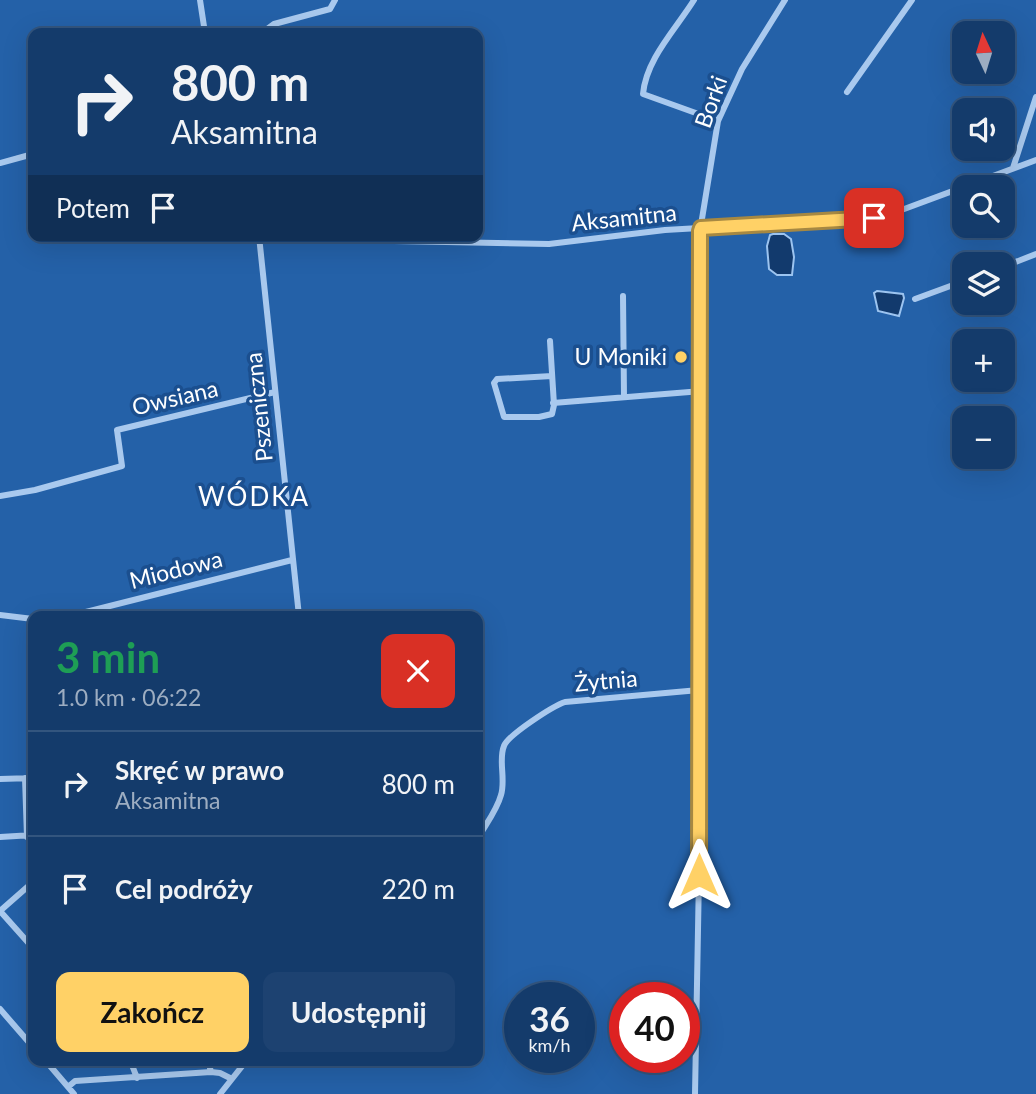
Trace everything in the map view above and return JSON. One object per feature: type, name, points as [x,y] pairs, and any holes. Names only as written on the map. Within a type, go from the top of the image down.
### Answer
[{"type":"street","points":[[200,0],[204,28]]},
{"type":"street","points":[[268,28],[274,23],[330,9],[335,0]]},
{"type":"street","points":[[694,0],[655,58],[644,80],[643,94],[718,121]]},
{"type":"street","name":"Borki","points":[[695,1094],[702,391],[701,228],[718,121],[743,69],[785,0]]},
{"type":"street","points":[[847,92],[912,0]]},
{"type":"street","points":[[1013,168],[1036,97]]},
{"type":"street","points":[[0,163],[28,155]]},
{"type":"street","name":"Aksamitna","points":[[441,242],[536,244],[701,228],[884,216],[1036,159]]},
{"type":"street","name":"Pszeniczna","points":[[260,242],[298,611]]},
{"type":"street","points":[[1015,262],[1036,254]]},
{"type":"street","points":[[915,299],[952,285]]},
{"type":"street","points":[[623,296],[624,397]]},
{"type":"street","points":[[550,341],[554,403],[552,414],[504,417],[494,383],[497,379],[552,376]]},
{"type":"street","points":[[554,403],[702,391]]},
{"type":"street","name":"Owsiana","points":[[0,496],[35,490],[122,466],[117,430],[275,393]]},
{"type":"street","name":"Miodowa","points":[[87,611],[292,560]]},
{"type":"street","points":[[0,615],[28,618]]},
{"type":"street","name":"Żytnia","points":[[483,829],[501,798],[504,785],[503,747],[511,734],[565,702],[699,690]]},
{"type":"street","points":[[0,779],[25,778],[28,813]]},
{"type":"street","points":[[0,836],[28,836]]},
{"type":"street","points":[[28,886],[0,911],[28,942]]},
{"type":"street","points":[[0,1009],[28,1042]]},
{"type":"street","points":[[50,1066],[74,1094]]},
{"type":"street","points":[[132,1066],[137,1078]]},
{"type":"street","points":[[210,1066],[211,1072]]},
{"type":"street","points":[[220,1094],[242,1066]]},
{"type":"street","points":[[68,1087],[75,1081],[211,1072],[232,1079]]},
{"type":"shaded area","points":[[0,0],[1036,0],[1036,1094],[0,1094]]},
{"type":"shaded area","points":[[784,234],[791,239],[794,257],[792,275],[777,275],[769,269],[767,246],[770,235]]},
{"type":"shaded area","points":[[877,291],[903,294],[899,316],[878,311],[874,293]]},
{"type":"place","name":"U Moniki","points":[[681,357]]},
{"type":"district","name":"WÓDKA","points":[[254,497]]},
{"type":"route","points":[[699,875],[702,391],[700,231],[701,228],[874,218]]}]
